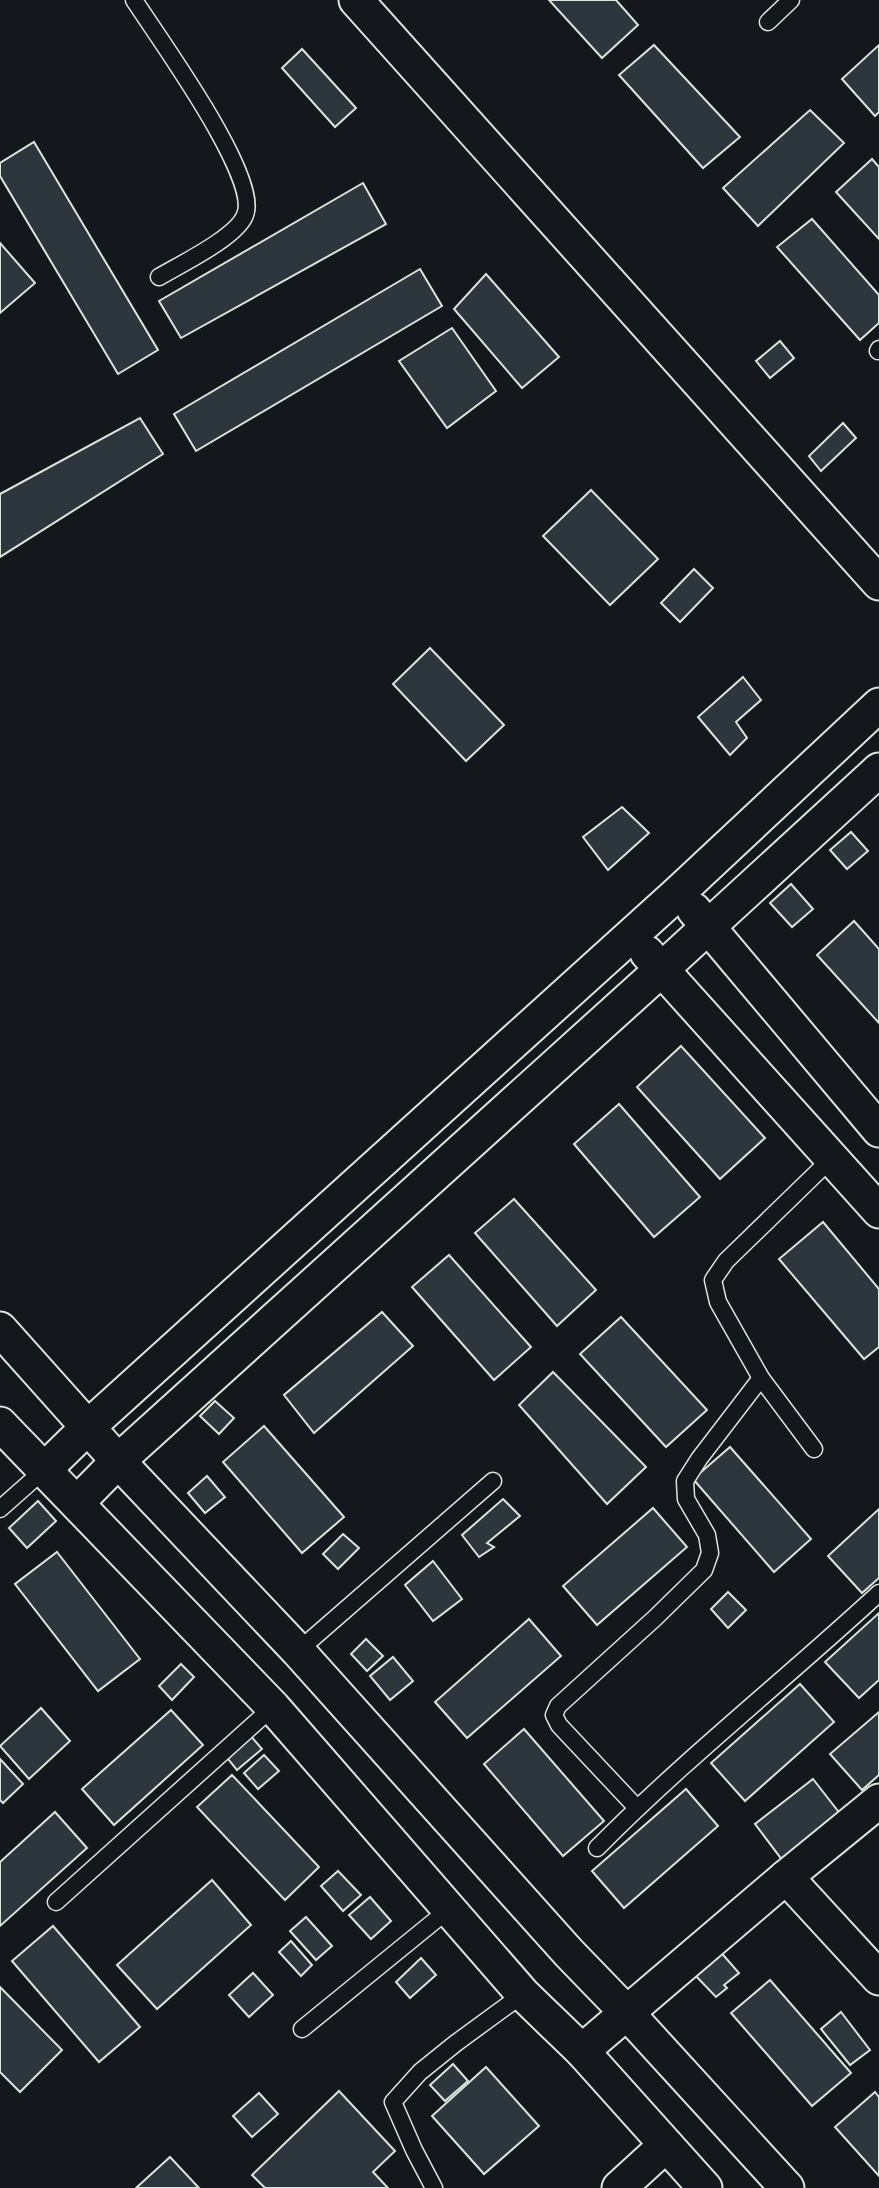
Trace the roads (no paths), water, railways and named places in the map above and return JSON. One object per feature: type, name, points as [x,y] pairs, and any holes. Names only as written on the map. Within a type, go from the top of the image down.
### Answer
[{"type":"street","points":[[356,0],[879,583]]},
{"type":"street","points":[[44,1470],[88,1427],[678,893],[879,705]]},
{"type":"street","points":[[76,1503],[118,1461],[879,770]]},
{"type":"street","points":[[678,893],[709,926],[879,1130]]},
{"type":"street","points":[[631,936],[879,1211]]},
{"type":"street","points":[[0,1329],[118,1461],[298,1651],[552,1934],[786,2188]]},
{"type":"street","points":[[0,1424],[272,1707],[523,1994],[582,2051],[705,2188]]},
{"type":"street","points":[[582,2051],[879,1801]]},
{"type":"street","points":[[786,1877],[879,1978]]},
{"type":"street","points":[[619,2188],[666,2145]]},
{"type":"lane","points":[[134,0],[222,135],[248,198],[246,215],[235,231],[159,277]]},
{"type":"lane","points":[[768,22],[791,0]]},
{"type":"lane","points":[[814,1449],[761,1378],[718,1302],[713,1280],[726,1261],[832,1158]]},
{"type":"lane","points":[[637,1808],[559,1725],[554,1715],[558,1706],[704,1570],[710,1553],[707,1535],[686,1499],[685,1481],[761,1378]]},
{"type":"lane","points":[[0,1509],[44,1470]]},
{"type":"lane","points":[[298,1651],[493,1481]]},
{"type":"lane","points":[[597,1848],[637,1808],[879,1593]]},
{"type":"lane","points":[[56,1902],[272,1707]]},
{"type":"lane","points":[[302,2029],[448,1910]]},
{"type":"lane","points":[[434,2188],[393,2102],[420,2072],[523,1994]]}]
